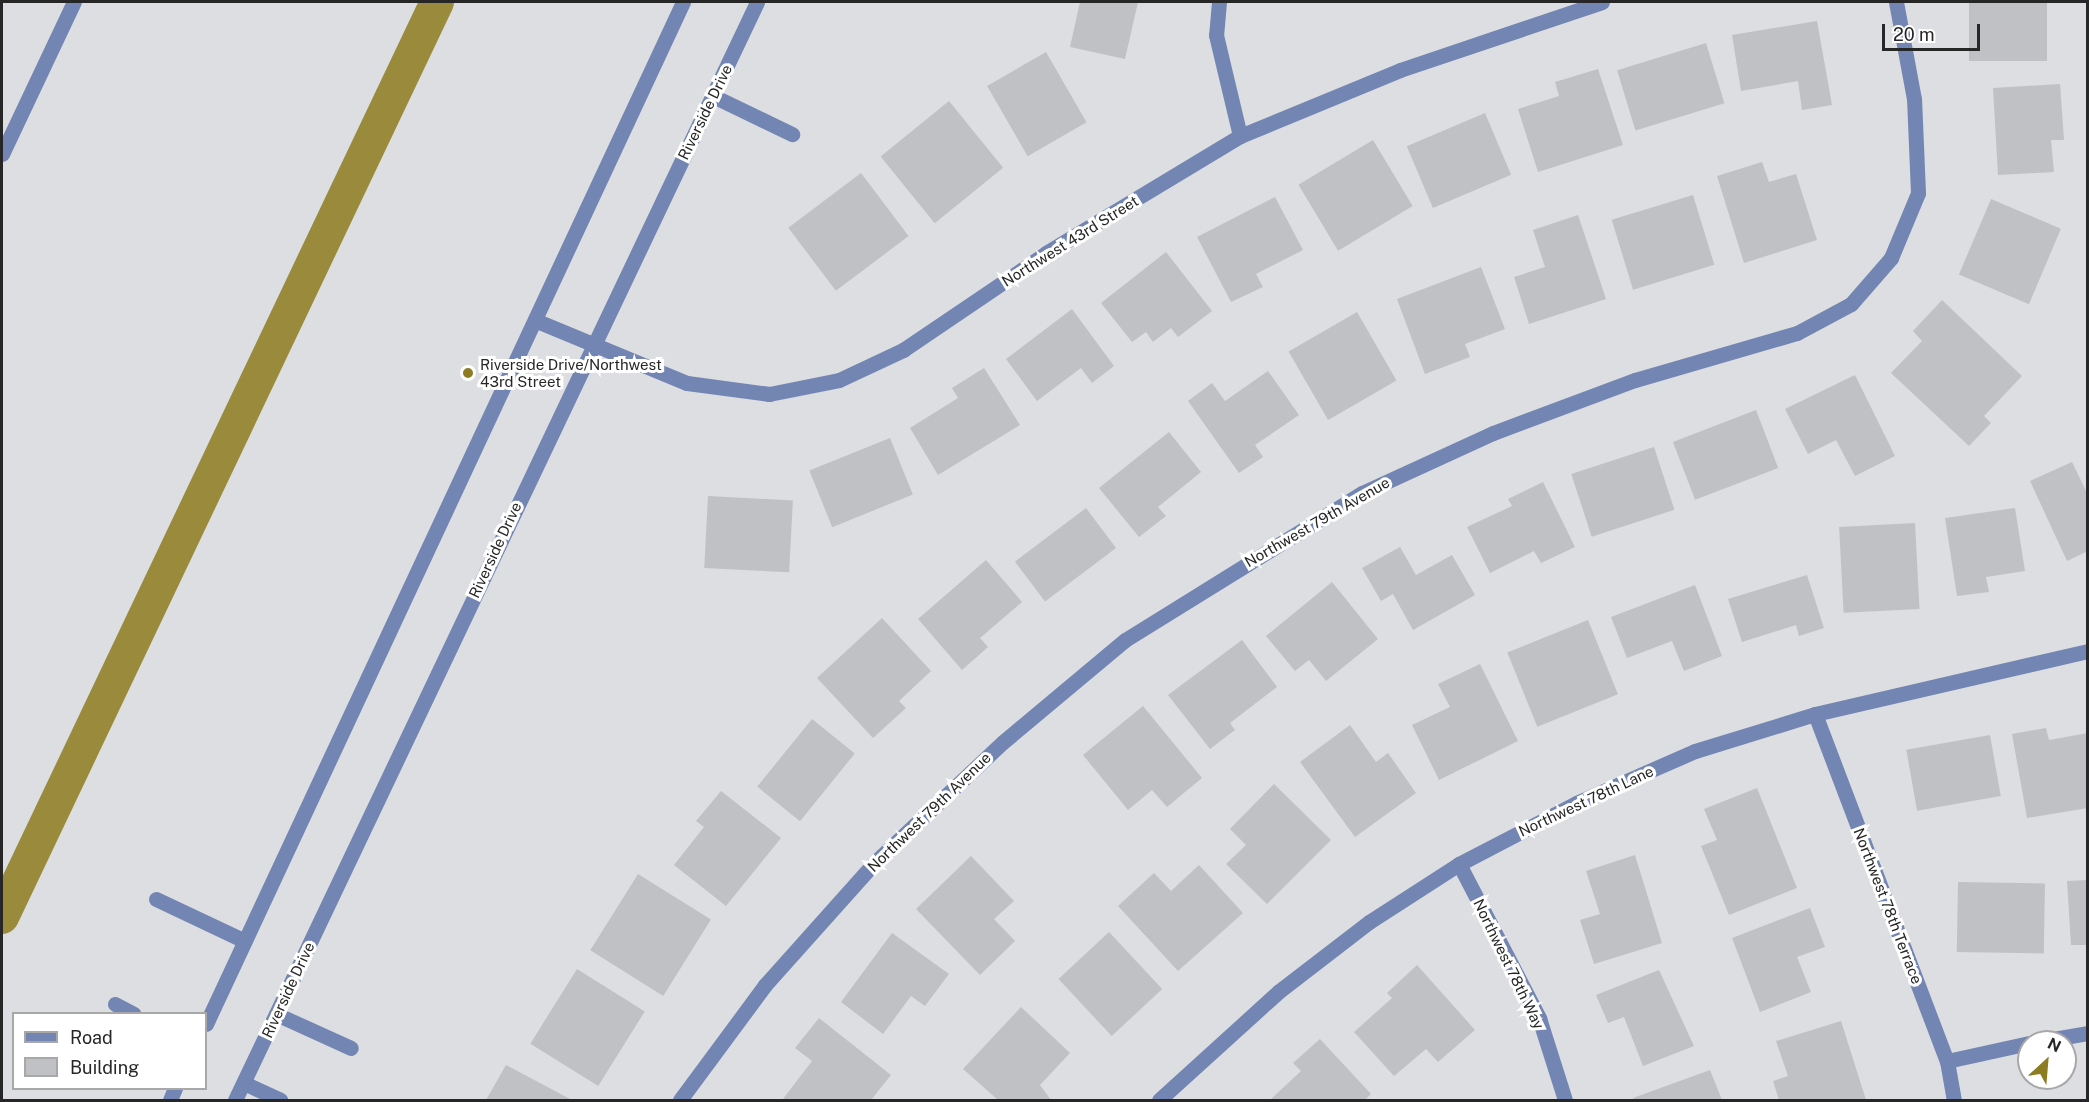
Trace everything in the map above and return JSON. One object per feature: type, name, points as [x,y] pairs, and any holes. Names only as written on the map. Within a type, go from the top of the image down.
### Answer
[{"type":"street","points":[[2,154],[74,2]]},
{"type":"street","points":[[207,1022],[537,321],[683,2]]},
{"type":"street","name":"Riverside Drive","points":[[236,1101],[591,346],[758,2]]},
{"type":"street","points":[[1219,2],[1216,35],[1240,136]]},
{"type":"street","name":"Northwest 43rd Street","points":[[537,321],[591,346],[687,383],[769,394],[839,380],[903,350],[1047,253],[1240,136],[1400,70],[1602,2]]},
{"type":"street","name":"Northwest 79th Avenue","points":[[680,1101],[765,985],[873,864],[1003,742],[1125,640],[1372,488],[1493,433],[1635,380],[1797,333],[1851,304],[1892,258],[1918,193],[1914,99],[1896,2]]},
{"type":"street","points":[[713,96],[792,134]]},
{"type":"street","name":"Northwest 78th Lane","points":[[1159,1101],[1278,992],[1369,922],[1459,864],[1576,803],[1695,751],[1815,714],[2088,651]]},
{"type":"street","name":"Northwest 78th Terrace","points":[[1815,714],[1947,1061],[1954,1101]]},
{"type":"street","name":"Northwest 78th Way","points":[[1459,864],[1539,1018],[1565,1101]]},
{"type":"street","points":[[156,899],[245,941]]},
{"type":"street","points":[[115,1004],[130,1012]]},
{"type":"street","points":[[276,1014],[351,1048]]},
{"type":"street","points":[[1947,1061],[2017,1046]]},
{"type":"street","points":[[244,1083],[280,1101]]},
{"type":"building","points":[[1080,2],[1138,2],[1125,59],[1070,47]]},
{"type":"building","points":[[1969,2],[2047,2],[2047,61],[1969,61]]},
{"type":"building","points":[[1817,21],[1832,105],[1802,110],[1798,81],[1741,91],[1732,35]]},
{"type":"building","points":[[1706,43],[1724,103],[1635,130],[1617,70]]},
{"type":"building","points":[[1046,52],[1086,122],[1028,156],[987,86]]},
{"type":"building","points":[[1598,69],[1623,145],[1538,172],[1518,109],[1559,96],[1555,82]]},
{"type":"building","points":[[2060,84],[2064,140],[2051,140],[2054,172],[1998,175],[1993,88]]},
{"type":"building","points":[[949,101],[1003,168],[935,223],[881,156]]},
{"type":"building","points":[[1485,113],[1511,175],[1433,208],[1407,146]]},
{"type":"building","points":[[1373,140],[1413,206],[1338,251],[1298,185]]},
{"type":"building","points":[[1762,162],[1769,182],[1796,174],[1817,240],[1744,263],[1717,176]]},
{"type":"building","points":[[861,173],[909,236],[836,291],[788,228]]},
{"type":"building","points":[[1693,195],[1714,265],[1633,290],[1612,220]]},
{"type":"building","points":[[1275,197],[1303,250],[1256,274],[1263,287],[1231,302],[1197,237]]},
{"type":"building","points":[[1991,199],[2061,229],[2029,304],[1959,274]]},
{"type":"building","points":[[1578,215],[1606,299],[1529,324],[1514,277],[1545,267],[1533,230]]},
{"type":"building","points":[[1166,252],[1212,311],[1178,337],[1171,328],[1153,342],[1146,332],[1132,342],[1101,303]]},
{"type":"building","points":[[1481,267],[1505,329],[1465,344],[1470,357],[1425,374],[1397,299]]},
{"type":"building","points":[[1942,300],[2022,376],[1984,416],[1991,423],[1969,446],[1891,373],[1922,341],[1913,331]]},
{"type":"building","points":[[1072,309],[1114,366],[1092,383],[1081,368],[1037,401],[1006,359]]},
{"type":"building","points":[[1357,312],[1396,380],[1328,420],[1289,352]]},
{"type":"building","points":[[984,368],[1020,425],[938,475],[910,428],[958,398],[952,388]]},
{"type":"building","points":[[1268,371],[1299,415],[1255,445],[1263,457],[1239,473],[1188,401],[1212,383],[1225,401]]},
{"type":"building","points":[[1855,375],[1895,456],[1855,476],[1836,440],[1808,454],[1785,409]]},
{"type":"building","points":[[1756,410],[1778,468],[1695,500],[1673,442]]},
{"type":"building","points":[[1169,432],[1201,472],[1158,507],[1166,516],[1139,537],[1099,488]]},
{"type":"building","points":[[890,438],[913,495],[832,527],[809,471]]},
{"type":"building","points":[[1654,447],[1674,510],[1592,537],[1571,474]]},
{"type":"building","points":[[2072,462],[2088,495],[2088,551],[2067,561],[2030,481]]},
{"type":"building","points":[[1543,482],[1575,547],[1541,563],[1534,551],[1490,573],[1467,527],[1512,506],[1508,499]]},
{"type":"building","points":[[708,496],[793,500],[789,572],[704,568]]},
{"type":"building","points":[[1086,508],[1116,548],[1045,601],[1015,562]]},
{"type":"building","points":[[2015,508],[2025,571],[1986,577],[1989,592],[1957,596],[1945,518]]},
{"type":"building","points":[[1915,523],[1920,609],[1844,613],[1839,527]]},
{"type":"building","points":[[1400,547],[1416,575],[1452,555],[1475,595],[1413,630],[1393,594],[1381,601],[1362,568]]},
{"type":"building","points":[[986,560],[1022,602],[980,638],[988,647],[962,670],[918,619]]},
{"type":"building","points":[[1807,575],[1824,628],[1799,636],[1796,625],[1742,642],[1728,599]]},
{"type":"building","points":[[1332,582],[1378,639],[1326,681],[1309,660],[1295,671],[1266,636]]},
{"type":"building","points":[[1695,585],[1722,656],[1684,671],[1672,641],[1627,658],[1611,617]]},
{"type":"building","points":[[882,618],[931,671],[899,701],[906,708],[873,738],[817,678]]},
{"type":"building","points":[[1588,620],[1618,694],[1537,727],[1507,653]]},
{"type":"building","points":[[1242,640],[1277,687],[1230,723],[1235,730],[1210,749],[1168,695]]},
{"type":"building","points":[[1480,664],[1518,741],[1439,780],[1412,725],[1450,707],[1438,684]]},
{"type":"building","points":[[1143,706],[1202,778],[1167,807],[1152,790],[1128,810],[1083,755]]},
{"type":"building","points":[[812,719],[855,754],[800,821],[757,787]]},
{"type":"building","points":[[1350,725],[1376,762],[1388,753],[1416,793],[1355,837],[1300,762]]},
{"type":"building","points":[[2046,728],[2049,740],[2088,733],[2088,808],[2027,818],[2012,734]]},
{"type":"building","points":[[1990,735],[2001,796],[1917,811],[1906,750]]},
{"type":"building","points":[[1274,784],[1331,840],[1267,904],[1226,864],[1246,845],[1230,829]]},
{"type":"building","points":[[1757,788],[1797,888],[1729,915],[1701,846],[1717,840],[1704,809]]},
{"type":"building","points":[[721,791],[781,838],[726,906],[674,865],[704,827],[696,821]]},
{"type":"building","points":[[1635,855],[1662,943],[1594,964],[1580,920],[1600,914],[1586,871]]},
{"type":"building","points":[[971,856],[1014,901],[994,919],[1015,941],[980,975],[916,909]]},
{"type":"building","points":[[1199,865],[1243,913],[1178,971],[1118,906],[1154,873],[1171,891]]},
{"type":"building","points":[[638,874],[711,920],[663,996],[590,950]]},
{"type":"building","points":[[2088,880],[2088,945],[2071,945],[2067,881]]},
{"type":"building","points":[[1958,882],[2045,884],[2044,954],[1957,952]]},
{"type":"building","points":[[1810,908],[1825,947],[1797,957],[1811,992],[1760,1012],[1732,938]]},
{"type":"building","points":[[1109,932],[1162,989],[1112,1036],[1059,979]]},
{"type":"building","points":[[892,933],[949,974],[925,1006],[911,996],[883,1034],[841,1002]]},
{"type":"building","points":[[1417,965],[1475,1030],[1438,1062],[1426,1049],[1394,1076],[1354,1032],[1392,998],[1387,993]]},
{"type":"building","points":[[577,969],[645,1011],[598,1086],[530,1044]]},
{"type":"building","points":[[1659,970],[1694,1046],[1643,1066],[1624,1017],[1608,1023],[1596,995]]},
{"type":"building","points":[[1021,1007],[1070,1053],[1040,1085],[1051,1100],[998,1100],[963,1069]]},
{"type":"building","points":[[819,1018],[891,1075],[871,1100],[783,1099],[812,1061],[795,1048]]},
{"type":"building","points":[[1841,1021],[1866,1100],[1779,1100],[1773,1081],[1788,1076],[1776,1041]]},
{"type":"building","points":[[1320,1039],[1371,1094],[1365,1100],[1270,1100],[1301,1071],[1293,1063]]},
{"type":"building","points":[[506,1065],[572,1100],[486,1100]]},
{"type":"building","points":[[1710,1070],[1722,1100],[1634,1100],[1633,1098]]},
{"type":"waterway","points":[[2,917],[437,2]]},
{"type":"place","name":"Riverside Drive/Northwest 43rd Street","points":[[468,373]]}]
